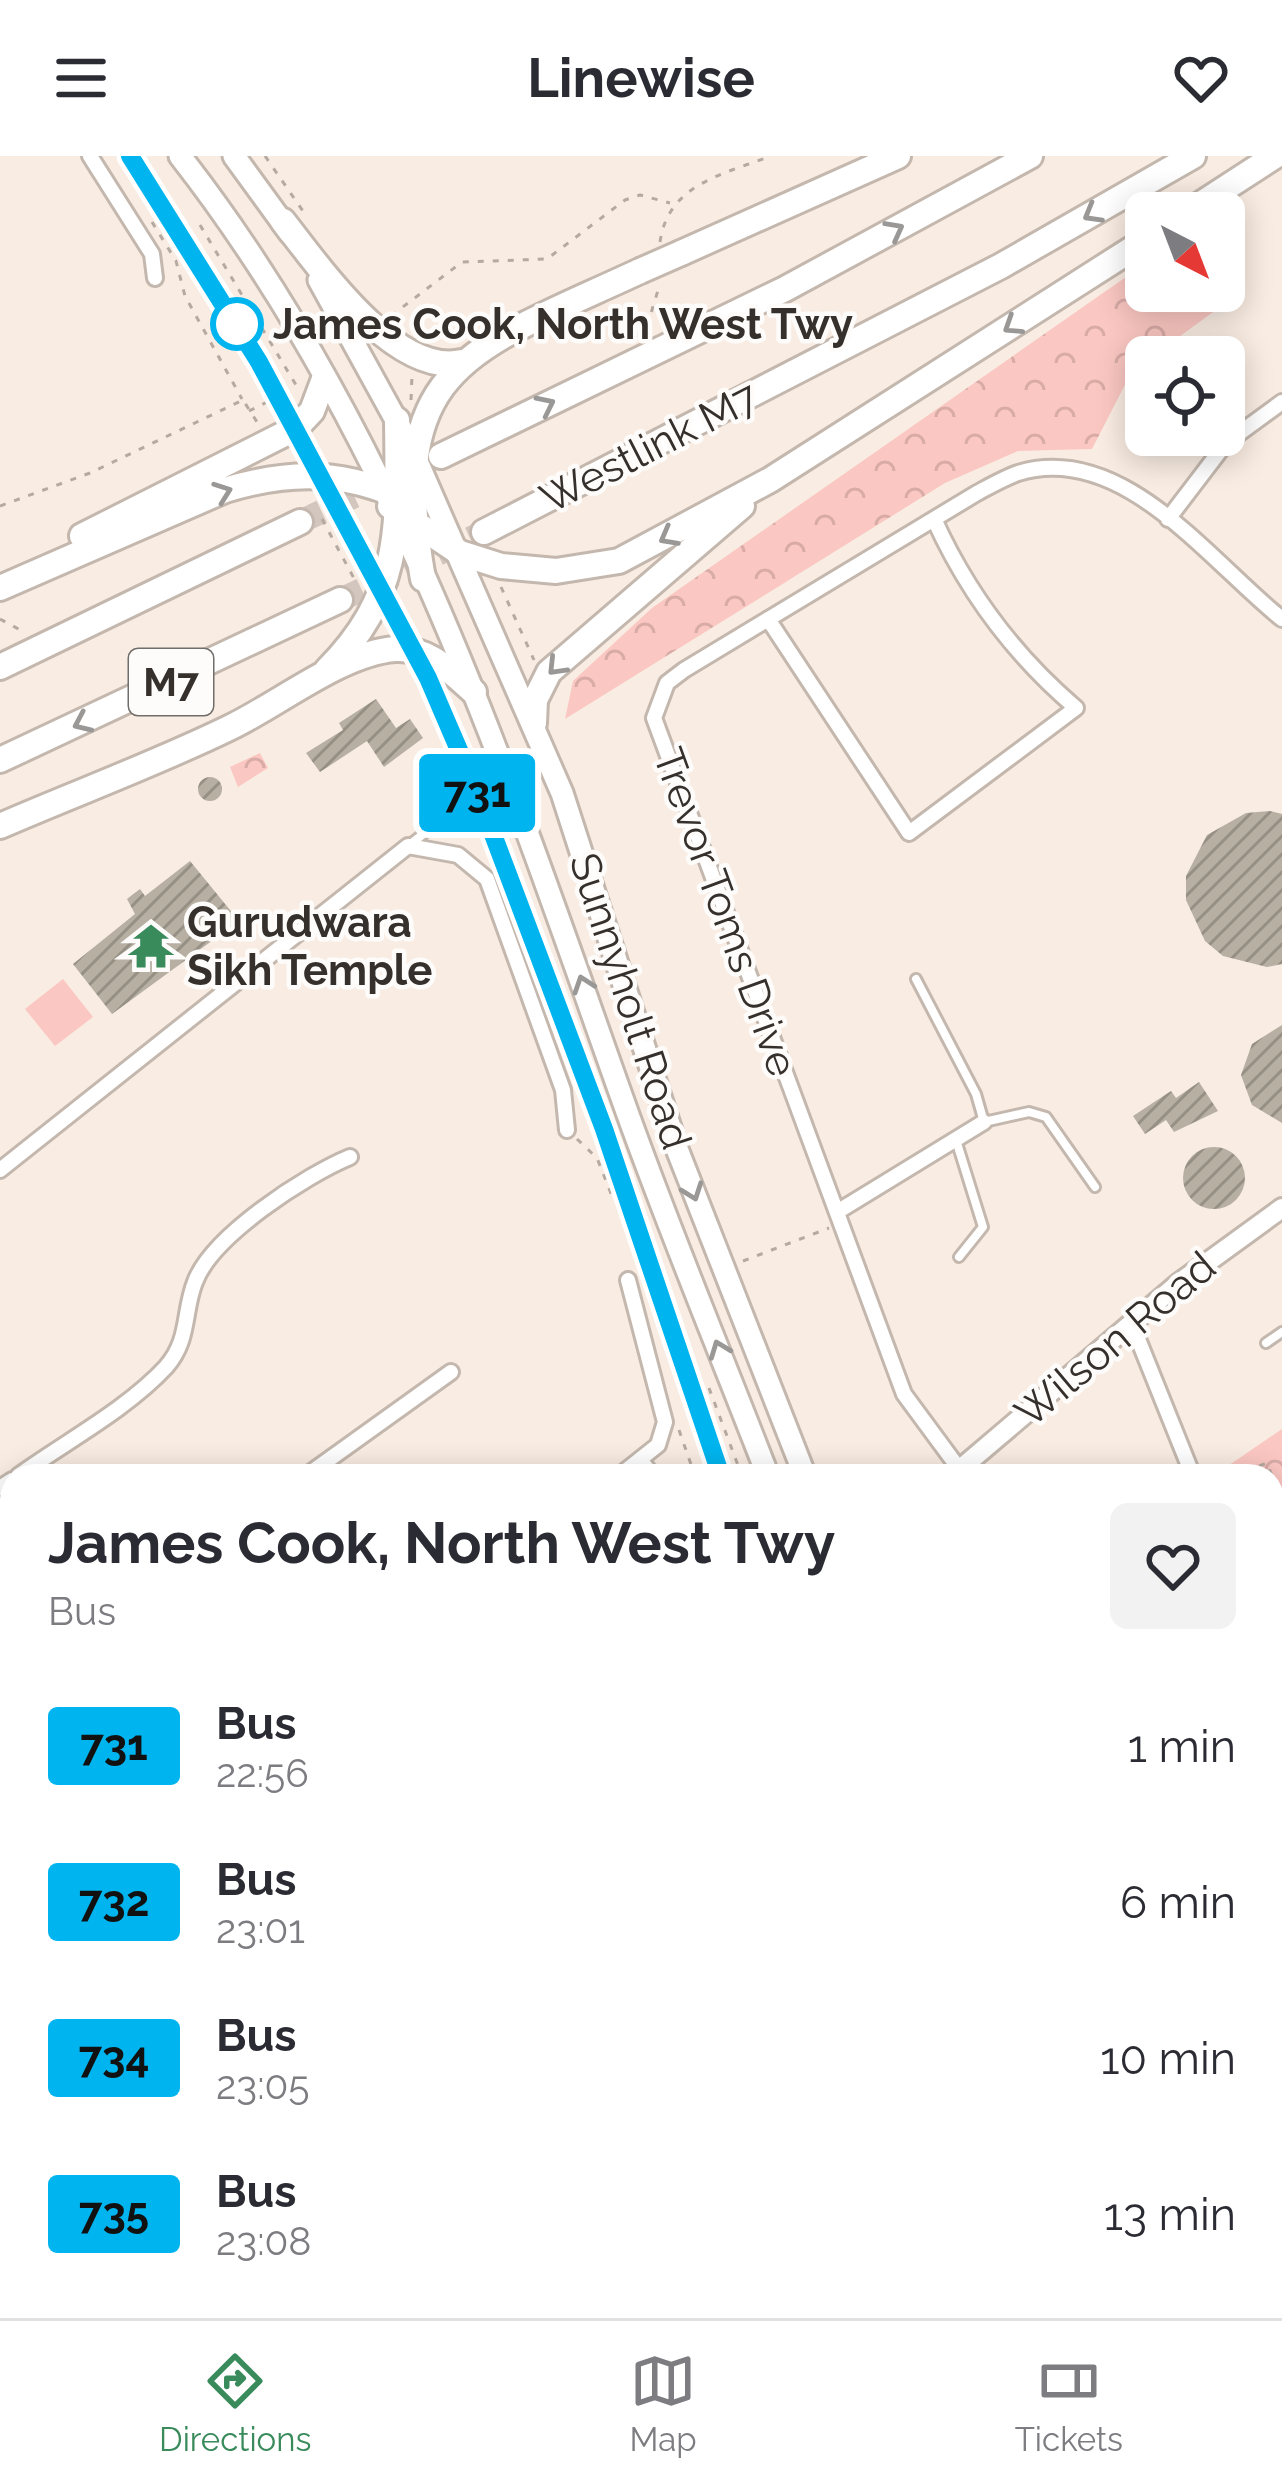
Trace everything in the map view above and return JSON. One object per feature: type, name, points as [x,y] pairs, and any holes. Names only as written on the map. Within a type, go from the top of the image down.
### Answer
[{"type":"highway","points":[[321,676],[366,626],[363,597],[434,395],[462,362],[524,325],[650,271],[671,254],[898,156]]},
{"type":"highway","name":"Westlink M7","points":[[440,456],[785,289],[1030,156]]},
{"type":"highway","name":"Westlink M7","points":[[484,532],[1001,266],[1193,156]]},
{"type":"highway","points":[[1219,192],[1275,156]]},
{"type":"highway","points":[[283,221],[352,305],[390,339],[432,364],[462,362]]},
{"type":"highway","points":[[398,507],[460,553],[501,566],[592,568],[639,553],[770,480],[1125,253]]},
{"type":"highway","points":[[0,578],[296,428],[312,411],[324,380]]},
{"type":"highway","points":[[404,411],[398,507],[423,579]]},
{"type":"highway","points":[[0,588],[225,490],[262,479],[321,474],[448,528]]},
{"type":"highway","points":[[534,723],[535,700],[549,672],[770,480]]},
{"type":"highway","name":"M7","points":[[0,667],[308,516]]},
{"type":"highway","name":"M7","points":[[0,760],[363,597]]},
{"type":"highway","name":"M7","points":[[0,826],[231,728],[321,676],[391,649],[414,650]]},
{"type":"highway","points":[[414,650],[440,662],[474,692]]},
{"type":"main road","points":[[180,156],[278,297],[398,507]]},
{"type":"main road","name":"Sunnyholt Road","points":[[234,156],[283,221],[404,411],[413,453],[534,723],[594,879],[692,1188],[800,1464]]},
{"type":"main road","name":"Sunnyholt Road","points":[[423,579],[524,814],[632,1126],[763,1464]]},
{"type":"street","points":[[90,156],[152,254],[155,278]]},
{"type":"street","points":[[1168,519],[1226,442],[1282,402]]},
{"type":"street","name":"Trevor Toms Drive","points":[[950,1464],[904,1394],[654,718],[668,683],[934,519],[1019,473],[1080,470],[1124,488],[1168,519],[1282,619]]},
{"type":"street","points":[[768,619],[909,833],[1076,708],[1015,650],[949,554],[934,519]]},
{"type":"street","points":[[0,1169],[408,846],[469,860],[487,879],[563,1090],[567,1130]]},
{"type":"street","points":[[839,1218],[984,1122]]},
{"type":"street","points":[[34,1464],[166,1366],[187,1331],[195,1280],[215,1251],[306,1177],[350,1157]]},
{"type":"street","name":"Wilson Road","points":[[967,1464],[1224,1247],[1282,1208]]},
{"type":"street","points":[[628,1280],[664,1422],[658,1445],[639,1464]]},
{"type":"street","points":[[1132,1324],[1188,1464]]},
{"type":"street","points":[[323,1464],[451,1372]]},
{"type":"lane","points":[[130,156],[321,474],[363,597],[414,650],[477,792],[645,1239],[717,1464]]},
{"type":"lane","points":[[408,846],[477,792]]},
{"type":"lane","points":[[916,979],[976,1094],[984,1122],[1029,1112],[1046,1117],[1095,1187]]},
{"type":"lane","points":[[955,1139],[983,1227],[959,1257]]},
{"type":"lane","points":[[1266,1343],[1282,1332]]},
{"type":"path","points":[[671,254],[671,204],[690,188],[771,156]]},
{"type":"path","points":[[385,322],[462,262],[536,263],[625,200],[640,195],[671,204]]},
{"type":"path","points":[[145,212],[167,244],[184,296],[248,412]]},
{"type":"path","points":[[200,225],[296,386]]},
{"type":"path","points":[[634,339],[655,307],[650,271]]},
{"type":"path","points":[[404,411],[416,368]]},
{"type":"path","points":[[0,506],[90,473],[243,400]]},
{"type":"path","points":[[308,516],[363,597]]},
{"type":"path","points":[[498,581],[539,664]]},
{"type":"path","points":[[449,840],[471,830]]},
{"type":"path","points":[[746,1276],[741,1262],[839,1218]]},
{"type":"path","points":[[710,1388],[738,1464]]},
{"type":"green space","points":[[1125,278],[1125,312],[1213,312],[1180,336],[1125,336],[1125,385],[1092,449],[1018,451],[945,483],[565,719],[573,681],[652,608]]},
{"type":"green space","points":[[260,753],[268,768],[238,787],[230,767]]},
{"type":"green space","points":[[63,979],[93,1017],[55,1046],[25,1009]]},
{"type":"green space","points":[[1282,1429],[1282,1464],[1231,1464]]},
{"type":"building","points":[[376,699],[396,728],[410,719],[423,738],[384,767],[367,741],[320,772],[306,753],[343,730],[339,723]]},
{"type":"building","points":[[210,777],[222,789],[210,801],[198,789]]},
{"type":"building","points":[[1246,813],[1282,814],[1282,964],[1267,967],[1223,956],[1205,941],[1186,900],[1186,876],[1207,835]]},
{"type":"building","name":"Gurudwara Sikh Temple","points":[[190,861],[239,921],[112,1014],[73,964],[135,914],[127,899],[140,889],[145,896]]},
{"type":"building","points":[[1282,1025],[1282,1123],[1252,1105],[1241,1075],[1252,1044]]},
{"type":"building","points":[[1199,1082],[1218,1111],[1174,1132],[1166,1120],[1145,1134],[1133,1116],[1171,1091],[1176,1098]]},
{"type":"building","points":[[1214,1147],[1236,1156],[1245,1178],[1236,1200],[1214,1209],[1192,1200],[1183,1178],[1192,1156]]},
{"type":"tunnel","points":[[300,522],[384,482]]},
{"type":"tunnel","points":[[340,600],[484,532]]},
{"type":"bus line","name":"731","points":[[130,156],[244,334],[428,678],[477,792],[645,1239],[716,1464]]},
{"type":"place","name":"James Cook, North West Twy","points":[[237,324]]},
{"type":"place","name":"Gurudwara Sikh Temple","points":[[151,946]]}]
